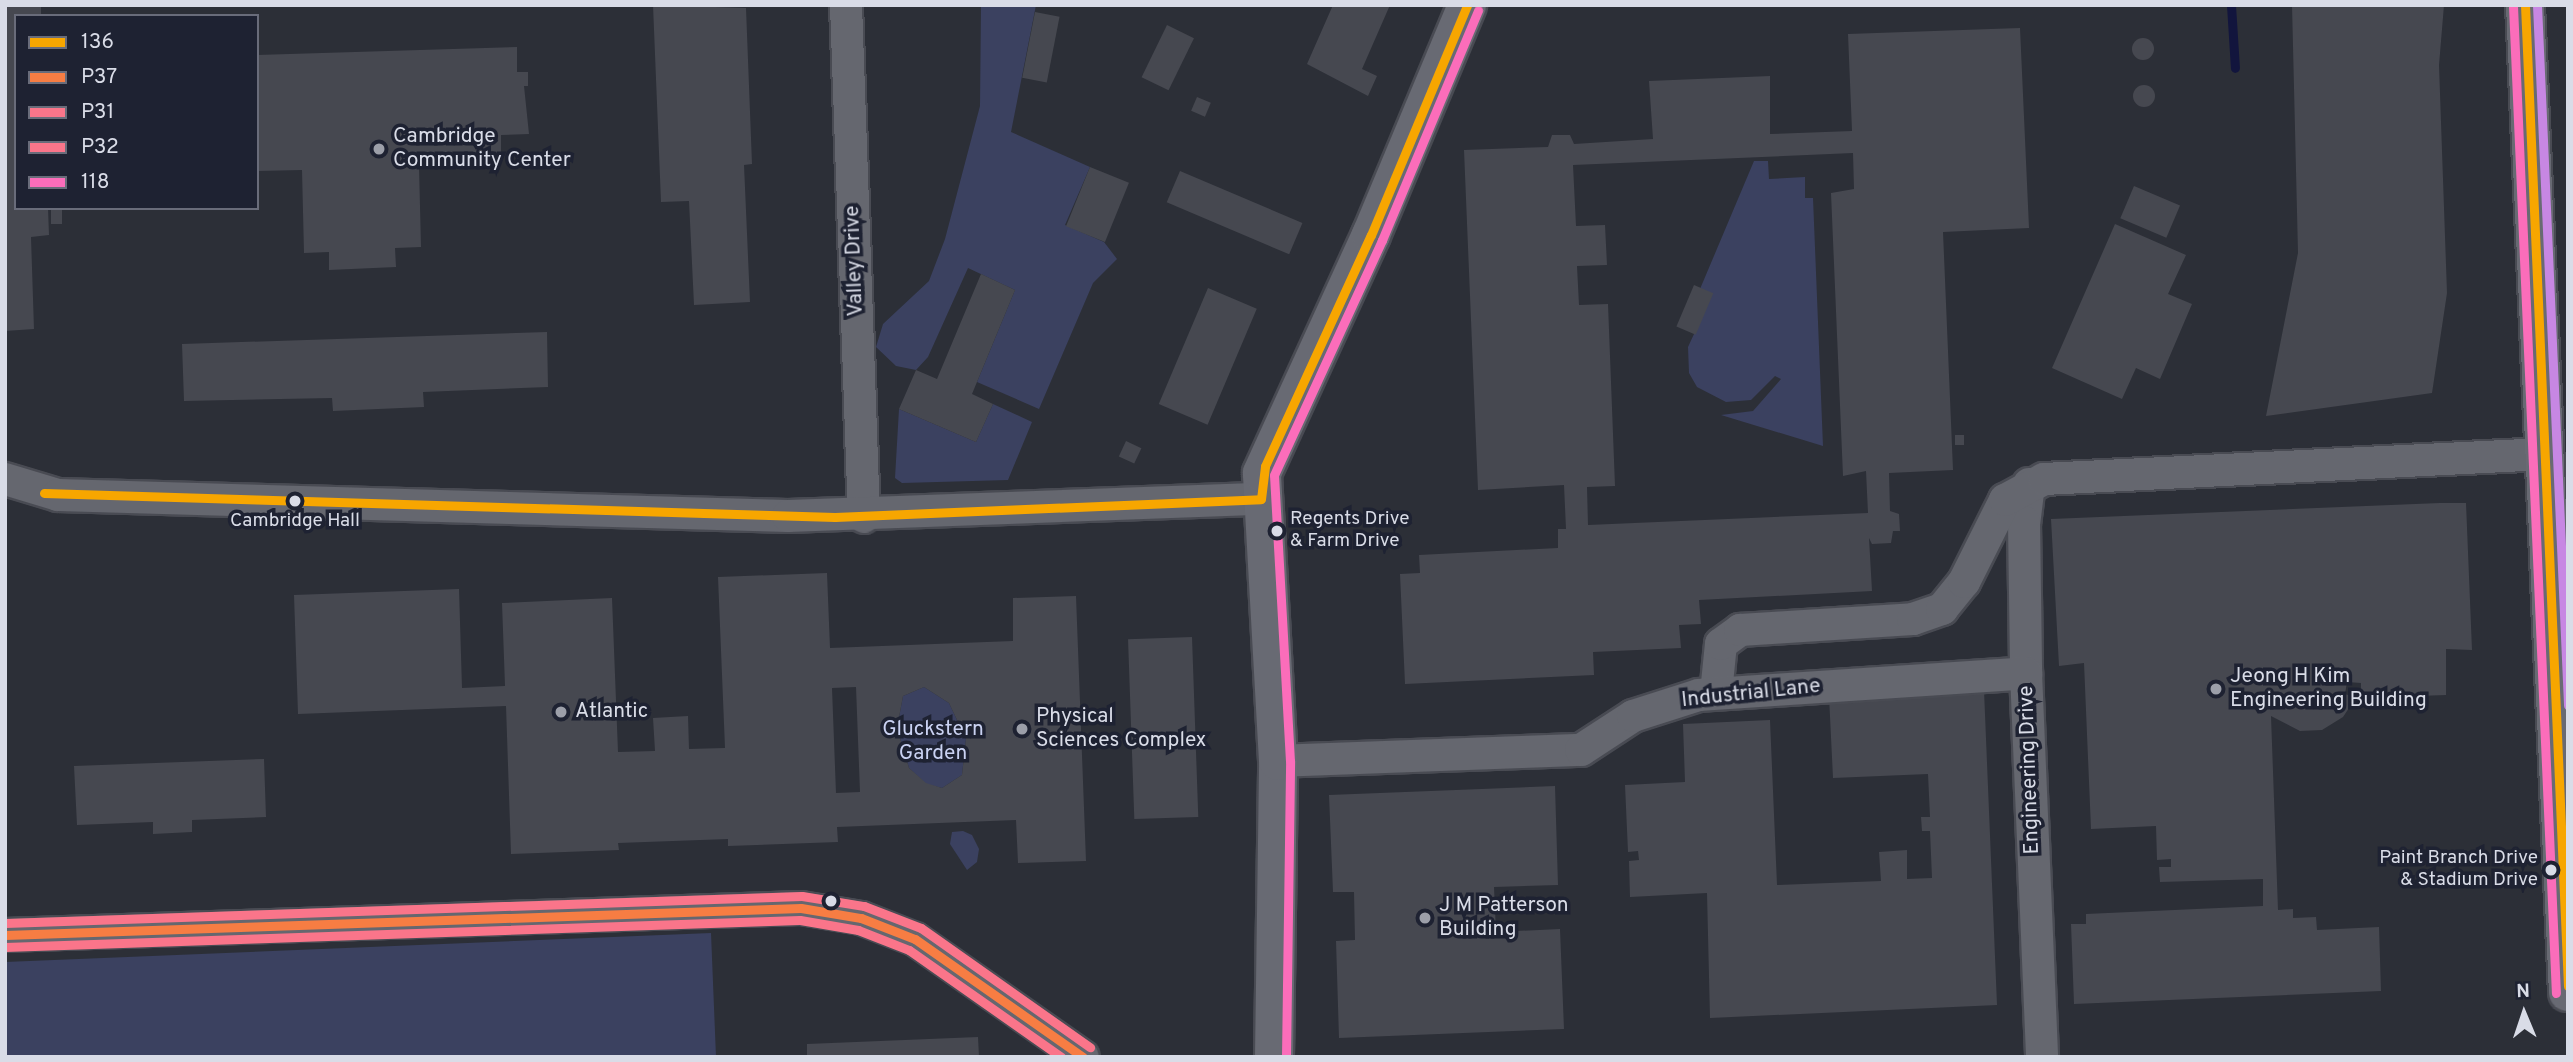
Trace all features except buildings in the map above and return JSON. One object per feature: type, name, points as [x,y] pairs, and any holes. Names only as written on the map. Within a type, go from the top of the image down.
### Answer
[{"type":"street","name":"Valley Drive","points":[[846,5],[864,517]]},
{"type":"street","points":[[1274,1057],[1278,761],[1261,499],[1265,466],[1371,235],[1467,5]]},
{"type":"street","points":[[2525,5],[2568,992]]},
{"type":"street","points":[[1716,693],[1716,657],[1721,644],[1740,631],[1913,619],[1942,609],[1964,582],[1997,510],[2029,484],[2061,476],[2544,454]]},
{"type":"street","points":[[5,480],[58,495],[864,517],[1261,499]]},
{"type":"street","name":"Engineering Drive","points":[[2029,484],[2024,523],[2026,673],[2042,1057]]},
{"type":"street","name":"Industrial Lane","points":[[1278,761],[1581,750],[1633,716],[1683,698],[1716,693],[2026,673]]},
{"type":"street","points":[[5,935],[801,908],[861,918],[915,939],[1083,1057]]},
{"type":"green space","points":[[981,5],[1036,5],[1011,132],[1090,167],[1065,225],[1104,242],[1117,259],[1093,283],[1039,409],[977,382],[1015,290],[968,268],[928,357],[916,370],[896,366],[876,347],[883,324],[929,281],[945,239],[980,106]]},
{"type":"green space","points":[[1754,161],[1768,161],[1769,179],[1805,177],[1805,198],[1813,198],[1823,446],[1721,415],[1753,411],[1781,379],[1775,376],[1751,400],[1726,402],[1697,387],[1689,373],[1688,347],[1712,295],[1700,289]]},
{"type":"green space","points":[[993,404],[1032,422],[1008,480],[902,483],[895,478],[899,409],[976,442]]},
{"type":"green space","name":"Gluckstern Garden","points":[[924,687],[949,703],[966,739],[962,775],[942,788],[926,784],[909,768],[897,728],[903,696]]},
{"type":"green space","points":[[963,831],[972,835],[979,849],[977,862],[967,870],[950,844],[952,832]]},
{"type":"green space","points":[[711,933],[716,1057],[5,1057],[5,962]]},
{"type":"waterway","points":[[2231,5],[2235,68]]},
{"type":"transit line","name":"136","points":[[44,493],[835,517],[1261,499],[1265,466],[1371,235],[1467,5]]},
{"type":"transit line","name":"136","points":[[2525,5],[2568,986]]},
{"type":"transit line","points":[[2537,5],[2568,705]]},
{"type":"transit line","name":"118","points":[[2513,6],[2556,993]]},
{"type":"transit line","name":"118","points":[[1286,1057],[1290,761],[1274,475],[1382,240],[1478,10]]},
{"type":"transit line","name":"P32","points":[[5,923],[802,896],[864,906],[921,928],[1090,1047]]},
{"type":"transit line","name":"P37","points":[[5,935],[801,908],[861,918],[915,939],[1083,1057]]},
{"type":"transit line","name":"P31","points":[[5,947],[800,920],[858,930],[909,950],[1061,1057]]},
{"type":"place","name":"Cambridge Community Center","points":[[379,149]]},
{"type":"place","name":"Cambridge Hall","points":[[295,501]]},
{"type":"place","name":"Regents Drive & Farm Drive","points":[[1277,531]]},
{"type":"place","name":"Jeong H Kim Engineering Building","points":[[2216,689]]},
{"type":"place","name":"Atlantic","points":[[561,712]]},
{"type":"place","name":"Physical Sciences Complex","points":[[1022,729]]},
{"type":"place","name":"Paint Branch Drive & Stadium Drive","points":[[2551,870]]},
{"type":"place","name":"J M Patterson Building","points":[[1425,918]]}]
